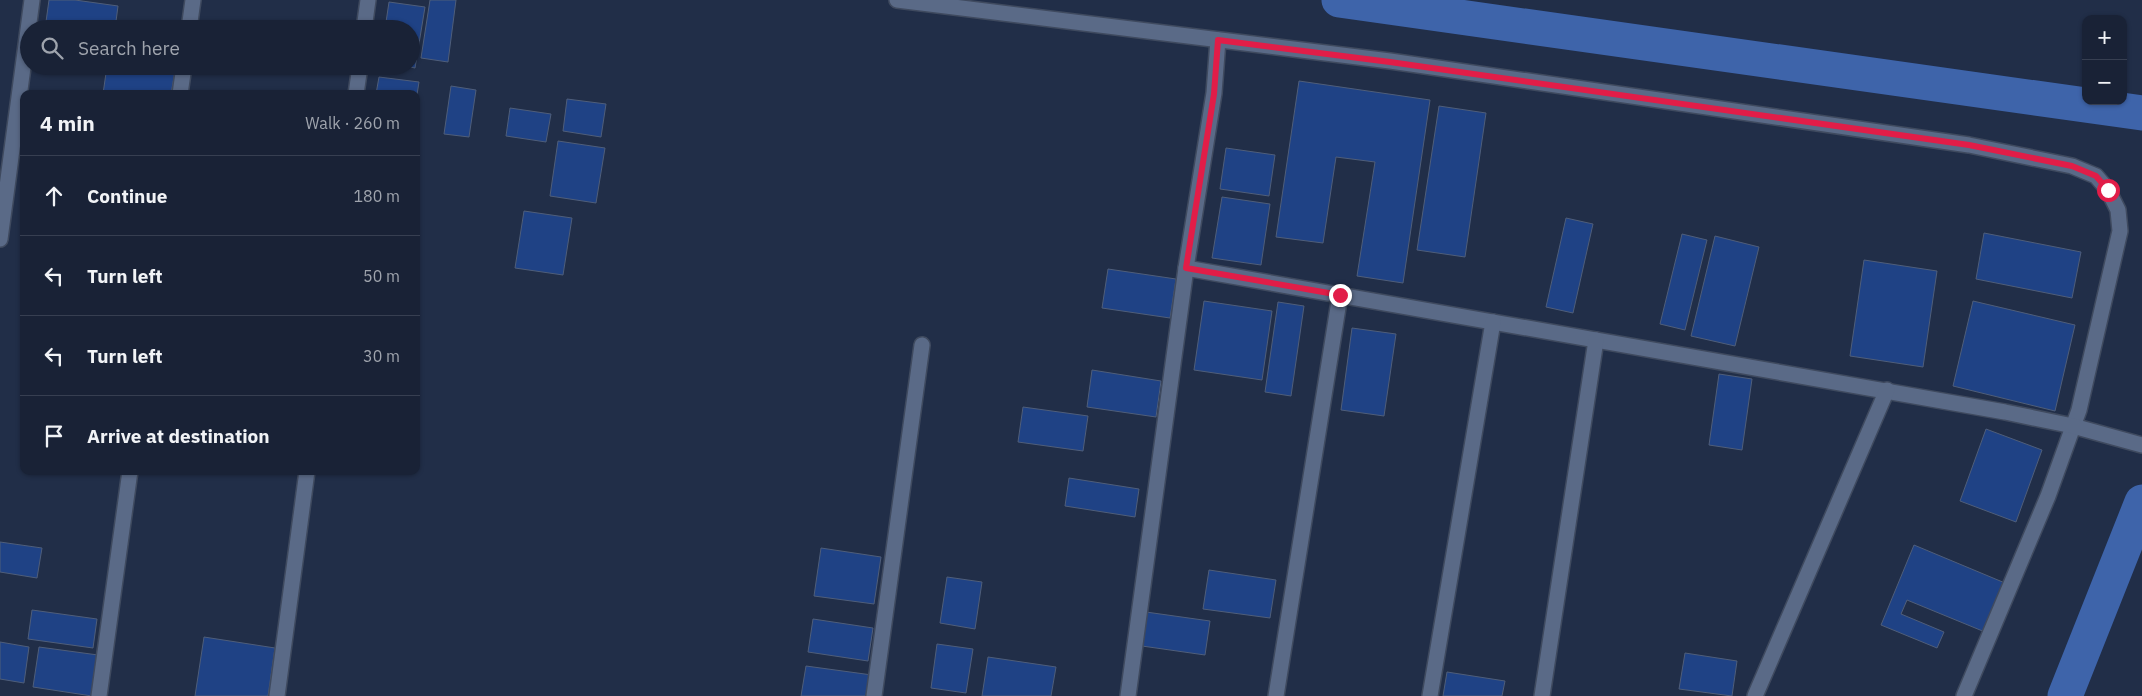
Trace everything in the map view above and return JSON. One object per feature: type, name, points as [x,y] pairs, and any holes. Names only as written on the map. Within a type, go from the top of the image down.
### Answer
[{"type":"street","points":[[29,20],[32,0]]},
{"type":"street","points":[[190,20],[193,0]]},
{"type":"street","points":[[365,20],[368,0]]},
{"type":"street","points":[[897,0],[1390,62],[1969,145],[2072,166],[2096,176],[2108,190],[2118,210],[2120,231],[2079,410],[2048,496],[1964,696]]},
{"type":"street","points":[[1128,696],[1186,268],[1214,94],[1218,40]]},
{"type":"street","points":[[0,239],[22,75]]},
{"type":"street","points":[[181,90],[183,75]]},
{"type":"street","points":[[357,90],[359,75]]},
{"type":"street","points":[[1186,268],[1887,390],[2073,426],[2141,445]]},
{"type":"street","points":[[1276,696],[1340,295]]},
{"type":"street","points":[[1430,696],[1493,322]]},
{"type":"street","points":[[1542,696],[1596,340]]},
{"type":"street","points":[[874,696],[922,345]]},
{"type":"street","points":[[1756,696],[1887,390]]},
{"type":"street","points":[[99,696],[129,475]]},
{"type":"street","points":[[278,696],[306,475]]},
{"type":"building","points":[[49,0],[75,0],[118,6],[116,20],[46,20]]},
{"type":"building","points":[[430,0],[456,0],[448,62],[421,58]]},
{"type":"building","points":[[389,2],[425,7],[420,38],[420,20],[386,20]]},
{"type":"building","points":[[106,75],[174,75],[172,90],[104,90]]},
{"type":"building","points":[[379,77],[419,82],[418,90],[377,90]]},
{"type":"building","points":[[1299,81],[1430,100],[1403,283],[1357,276],[1375,162],[1336,157],[1323,243],[1276,237]]},
{"type":"building","points":[[451,86],[476,90],[469,137],[444,134]]},
{"type":"building","points":[[567,99],[606,104],[601,137],[563,131]]},
{"type":"building","points":[[1439,106],[1486,113],[1465,257],[1417,250]]},
{"type":"building","points":[[510,108],[551,114],[546,142],[506,136]]},
{"type":"building","points":[[558,141],[605,148],[596,203],[550,196]]},
{"type":"building","points":[[1226,148],[1275,155],[1269,196],[1220,189]]},
{"type":"building","points":[[1222,197],[1270,204],[1261,265],[1212,258]]},
{"type":"building","points":[[524,211],[572,218],[563,275],[515,268]]},
{"type":"building","points":[[1566,218],[1593,224],[1573,313],[1546,307]]},
{"type":"building","points":[[1984,233],[2081,252],[2072,298],[1976,279]]},
{"type":"building","points":[[1682,234],[1707,240],[1685,330],[1660,324]]},
{"type":"building","points":[[1715,236],[1759,247],[1735,346],[1691,336]]},
{"type":"building","points":[[1864,260],[1937,271],[1923,367],[1850,356]]},
{"type":"building","points":[[1108,269],[1176,279],[1170,318],[1102,308]]},
{"type":"building","points":[[1204,301],[1272,311],[1262,380],[1194,370]]},
{"type":"building","points":[[1973,301],[2075,325],[2055,411],[1953,386]]},
{"type":"building","points":[[1278,302],[1304,306],[1291,396],[1265,392]]},
{"type":"building","points":[[1352,328],[1396,334],[1384,416],[1341,410]]},
{"type":"building","points":[[1092,370],[1161,381],[1156,417],[1087,407]]},
{"type":"building","points":[[1719,374],[1752,379],[1742,450],[1709,445]]},
{"type":"building","points":[[1023,407],[1088,416],[1083,451],[1018,442]]},
{"type":"building","points":[[1986,429],[2042,450],[2016,522],[1960,501]]},
{"type":"building","points":[[1069,478],[1139,489],[1135,517],[1065,506]]},
{"type":"building","points":[[0,542],[42,548],[37,578],[0,572]]},
{"type":"building","points":[[1914,545],[2005,583],[1985,632],[1907,600],[1901,614],[1944,632],[1937,648],[1881,625]]},
{"type":"building","points":[[821,548],[881,557],[874,604],[814,596]]},
{"type":"building","points":[[1209,570],[1276,580],[1270,618],[1203,609]]},
{"type":"building","points":[[947,577],[982,582],[975,629],[940,623]]},
{"type":"building","points":[[32,610],[97,619],[93,648],[28,639]]},
{"type":"building","points":[[1146,612],[1210,621],[1205,655],[1142,646]]},
{"type":"building","points":[[813,619],[873,628],[868,661],[808,652]]},
{"type":"building","points":[[204,637],[275,648],[268,696],[195,696]]},
{"type":"building","points":[[0,642],[29,647],[24,683],[0,679]]},
{"type":"building","points":[[937,644],[973,649],[966,693],[931,688]]},
{"type":"building","points":[[39,647],[98,655],[92,696],[33,687]]},
{"type":"building","points":[[1685,653],[1737,661],[1732,696],[1679,689]]},
{"type":"building","points":[[988,657],[1056,667],[1051,696],[982,696]]},
{"type":"building","points":[[806,666],[872,675],[869,696],[801,696]]},
{"type":"building","points":[[1447,672],[1505,681],[1502,696],[1443,696]]},
{"type":"waterway","points":[[1339,0],[2142,113]]},
{"type":"waterway","points":[[2065,696],[2142,502]]},
{"type":"route","points":[[1340,295],[1186,268],[1214,94],[1218,40],[1390,62],[1969,145],[2072,166],[2096,176],[2108,190]]}]
